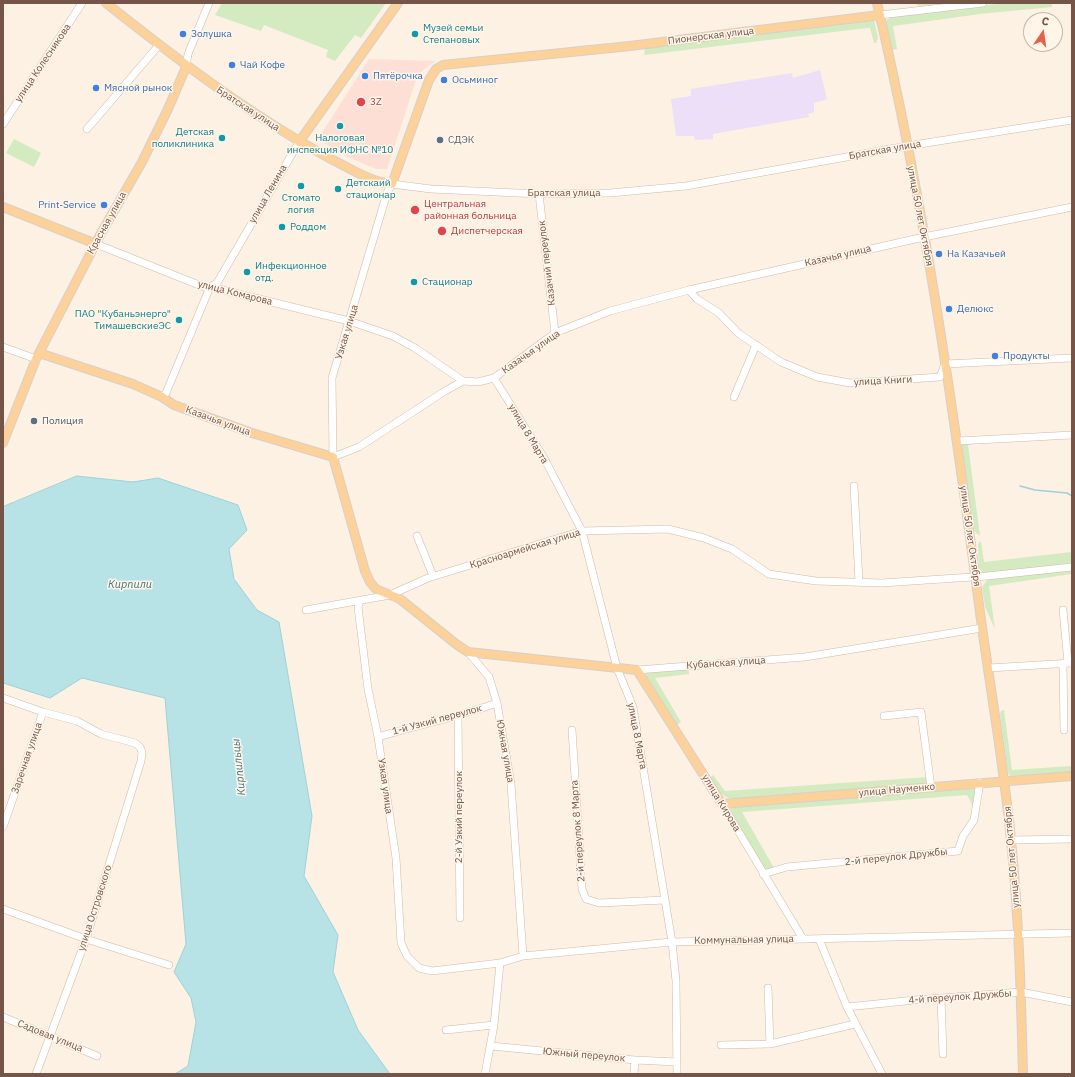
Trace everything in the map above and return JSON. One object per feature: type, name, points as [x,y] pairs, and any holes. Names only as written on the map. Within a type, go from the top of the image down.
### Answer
[{"type":"main road","name":"Братская улица","points":[[106,3],[186,66],[299,142],[373,180],[392,184]]},
{"type":"main road","name":"улица Ленина","points":[[299,142],[398,3]]},
{"type":"main road","name":"улица 50 лет Октября","points":[[877,3],[907,146],[924,237],[958,441],[1011,840],[1019,933],[1024,1074]]},
{"type":"main road","name":"Пионерская улица","points":[[440,67],[449,64],[630,46],[880,15]]},
{"type":"main road","name":"Красная улица","points":[[3,443],[38,356],[96,244],[142,162],[168,109],[186,66]]},
{"type":"main road","name":"Узкая улица","points":[[392,184],[429,80],[440,67]]},
{"type":"main road","name":"улица Комарова","points":[[3,207],[96,244]]},
{"type":"main road","name":"Казачья улица","points":[[38,356],[88,368],[162,396],[174,405],[252,433],[333,457]]},
{"type":"main road","name":"Узкая улица","points":[[333,457],[365,572],[372,586],[390,595]]},
{"type":"main road","name":"Южная улица","points":[[390,595],[400,598],[468,652]]},
{"type":"main road","name":"Кубанская улица","points":[[468,652],[637,670]]},
{"type":"main road","name":"улица Кирова","points":[[637,670],[722,804]]},
{"type":"main road","name":"улица Науменко","points":[[722,804],[1004,780],[1072,776]]},
{"type":"street","name":"улица Колесникова","points":[[3,124],[6,112],[82,3]]},
{"type":"street","name":"Красная улица","points":[[186,66],[188,54],[209,3]]},
{"type":"street","name":"Пионерская улица","points":[[880,15],[983,3]]},
{"type":"street","points":[[87,129],[159,45]]},
{"type":"street","name":"Братская улица","points":[[392,184],[431,189],[538,194],[610,193],[686,186],[907,146],[1072,120]]},
{"type":"street","name":"улица Ленина","points":[[162,396],[166,393],[210,287],[217,283],[299,142]]},
{"type":"street","name":"Узкая улица","points":[[333,457],[332,378],[387,193],[392,184]]},
{"type":"street","name":"Казачий переулок","points":[[538,194],[555,333]]},
{"type":"street","name":"Казачья улица","points":[[333,457],[359,447],[445,391],[463,381],[478,382],[494,378],[555,333],[610,311],[689,290],[924,237],[1072,207]]},
{"type":"street","name":"улица Комарова","points":[[96,244],[200,286],[210,287],[350,321],[393,336],[415,348],[463,381]]},
{"type":"street","name":"улица Книги","points":[[689,290],[697,299],[719,313],[738,332],[781,362],[817,377],[850,383],[940,377],[945,364]]},
{"type":"street","points":[[734,397],[756,345]]},
{"type":"street","name":"Казачья улица","points":[[3,347],[38,356]]},
{"type":"street","points":[[945,364],[1072,358]]},
{"type":"street","name":"улица 8 Марта","points":[[494,378],[544,458],[582,531],[617,668],[633,707],[672,942],[676,981],[677,1074]]},
{"type":"street","points":[[958,441],[1072,435]]},
{"type":"street","points":[[854,486],[859,582]]},
{"type":"street","name":"Красноармейская улица","points":[[306,610],[390,595],[433,576],[582,531],[668,529],[704,538],[732,549],[769,574],[816,581],[882,583],[976,577],[1072,567]]},
{"type":"street","points":[[417,536],[433,576]]},
{"type":"street","name":"Узкая улица","points":[[360,600],[358,607],[368,689],[378,737],[396,858],[401,943],[407,956],[419,968]]},
{"type":"street","points":[[1064,610],[1068,663],[1064,730]]},
{"type":"street","name":"Кубанская улица","points":[[637,670],[805,657],[982,628]]},
{"type":"street","name":"Южная улица","points":[[468,652],[489,676],[497,704],[511,784],[523,956]]},
{"type":"street","points":[[989,668],[1068,663]]},
{"type":"street","points":[[3,698],[43,712]]},
{"type":"street","name":"1-й Узкий переулок","points":[[378,737],[416,725],[458,716],[497,704]]},
{"type":"street","name":"улица Островского","points":[[36,1074],[86,939],[141,760],[142,752],[140,747],[135,743],[101,734],[77,721],[43,712]]},
{"type":"street","name":"Заречная улица","points":[[3,827],[43,712]]},
{"type":"street","points":[[884,716],[921,712],[931,787]]},
{"type":"street","name":"2-й Узкий переулок","points":[[458,716],[460,918]]},
{"type":"street","name":"2-й переулок 8 Марта","points":[[572,730],[582,889],[586,899],[599,903],[666,900]]},
{"type":"street","name":"2-й переулок Дружбы","points":[[763,874],[787,867],[958,851],[963,836],[974,820],[980,782]]},
{"type":"street","name":"улица Кирова","points":[[722,804],[803,938]]},
{"type":"street","points":[[1011,840],[1072,839]]},
{"type":"street","points":[[3,909],[86,939],[169,966]]},
{"type":"street","name":"Коммунальная улица","points":[[419,968],[432,971],[500,962],[523,956],[672,942],[1072,933]]},
{"type":"street","points":[[819,939],[847,1007],[882,1074]]},
{"type":"street","points":[[485,1074],[494,1025],[500,962]]},
{"type":"street","points":[[768,988],[770,1044]]},
{"type":"street","name":"4-й переулок Дружбы","points":[[847,1007],[1021,992],[1072,1002]]},
{"type":"street","points":[[941,998],[943,1054]]},
{"type":"street","name":"Садовая улица","points":[[3,1018],[50,1038],[76,1046],[97,1056]]},
{"type":"street","points":[[721,1045],[770,1044],[855,1024]]},
{"type":"street","points":[[446,1030],[494,1025]]},
{"type":"street","name":"Южный переулок","points":[[491,1046],[635,1060],[677,1062]]},
{"type":"street","points":[[634,1074],[635,1060]]},
{"type":"shaded area","points":[[369,59],[436,61],[423,70],[417,77],[387,169],[376,169],[346,156],[318,139]]},
{"type":"shaded area","points":[[820,70],[827,99],[814,103],[814,112],[808,114],[809,117],[713,134],[713,139],[695,140],[694,136],[676,136],[671,99],[691,96],[691,89],[792,73],[793,78]]},
{"type":"green space","points":[[222,3],[386,3],[361,38],[355,35],[335,61],[326,57],[328,50],[264,25],[261,31],[215,15]]},
{"type":"green space","points":[[914,3],[949,3],[919,6]]},
{"type":"green space","points":[[1004,3],[1052,3],[1052,7],[980,14],[893,26],[897,49],[891,50],[885,22],[890,17]]},
{"type":"green space","points":[[874,20],[878,38],[876,43],[874,43],[870,28],[867,28],[644,55],[645,47]]},
{"type":"green space","points":[[14,139],[41,153],[34,167],[6,153]]},
{"type":"green space","points":[[975,443],[968,445],[980,536],[974,531],[962,445]]},
{"type":"green space","points":[[981,541],[984,562],[1072,552],[1072,563],[984,574],[979,569],[978,544]]},
{"type":"green space","points":[[1072,567],[1072,574],[989,586],[995,629],[985,607],[982,587],[988,579]]},
{"type":"green space","points":[[688,667],[689,674],[655,678],[681,722],[676,725],[646,675],[647,671]]},
{"type":"green space","points":[[1004,710],[1012,770],[1072,766],[1072,773],[1010,776],[1008,772],[1000,714],[1001,711]]},
{"type":"green space","points":[[713,775],[725,791],[929,777],[929,784],[733,799],[719,792],[710,778]]},
{"type":"green space","points":[[973,787],[976,792],[973,806],[967,795],[742,812],[774,868],[766,871],[730,812],[732,806]]},
{"type":"water","name":"Кирпили","points":[[77,476],[133,482],[158,478],[238,505],[247,530],[229,549],[234,579],[257,610],[279,622],[312,816],[304,876],[338,935],[333,972],[358,1030],[390,1074],[175,1074],[188,1066],[196,1022],[191,998],[174,972],[186,944],[165,698],[82,678],[50,698],[3,683],[3,507]]},
{"type":"waterway","points":[[1020,486],[1035,490],[1067,493],[1072,496]]},
{"type":"place","name":"Золушка","points":[[183,34]]},
{"type":"place","name":"Музей семьи Степановых","points":[[415,34]]},
{"type":"place","name":"Чай Кофе","points":[[232,65]]},
{"type":"place","name":"Пятёрочка","points":[[365,76]]},
{"type":"place","name":"Осьминог","points":[[444,80]]},
{"type":"place","name":"Мясной рынок","points":[[96,88]]},
{"type":"place","name":"3Z","points":[[361,102]]},
{"type":"place","name":"Налоговая инспекция ИФНС №10","points":[[340,126]]},
{"type":"place","name":"Детская поликлиника","points":[[222,138]]},
{"type":"place","name":"СДЭК","points":[[440,140]]},
{"type":"place","name":"Стомато логия","points":[[301,186]]},
{"type":"place","name":"Детскаий стационар","points":[[338,189]]},
{"type":"place","name":"Print-Service","points":[[104,205]]},
{"type":"place","name":"Центральная районная больница","points":[[415,210]]},
{"type":"place","name":"Роддом","points":[[282,227]]},
{"type":"place","name":"Диспетчерская","points":[[442,231]]},
{"type":"place","name":"На Казачьей","points":[[939,254]]},
{"type":"place","name":"Инфекционное отд.","points":[[247,272]]},
{"type":"place","name":"Стационар","points":[[414,282]]},
{"type":"place","name":"Делюкс","points":[[949,309]]},
{"type":"place","name":"ПАО \"Кубаньэнерго\" ТимашевскиеЭС","points":[[179,320]]},
{"type":"place","name":"Продукты","points":[[995,356]]},
{"type":"place","name":"Полиция","points":[[34,421]]},
{"type":"water label","name":"Кирпильцы","points":[[239,767]]}]
